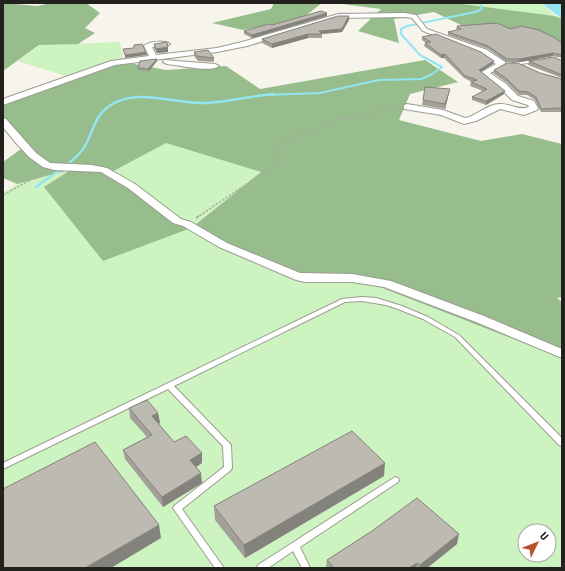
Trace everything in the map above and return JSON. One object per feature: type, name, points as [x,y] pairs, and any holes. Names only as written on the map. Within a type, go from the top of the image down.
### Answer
[{"type":"street","points":[[3,102],[95,68],[144,59],[216,50],[244,44],[338,16],[405,15],[414,16],[425,30],[484,52],[502,64],[484,73],[503,86],[515,98],[531,103],[534,108],[530,111],[516,111],[500,106],[490,109],[473,119],[464,120],[443,113],[407,107]]},
{"type":"street","points":[[154,58],[148,46],[166,44]]},
{"type":"street","points":[[144,59],[186,63],[194,67],[215,66]]},
{"type":"street","points":[[3,120],[36,159],[52,167],[91,168],[103,170],[118,178],[177,221],[187,224],[223,245],[296,276],[305,278],[352,278],[387,284],[480,319],[562,354]]},
{"type":"lane","points":[[502,64],[519,64],[540,60]]},
{"type":"lane","points":[[519,64],[526,67]]},
{"type":"lane","points":[[3,466],[344,300],[365,299],[384,302],[440,324],[457,336],[562,443]]},
{"type":"lane","points":[[169,384],[227,445],[228,468],[178,508],[220,568]]},
{"type":"lane","points":[[261,568],[395,480]]},
{"type":"lane","points":[[295,546],[306,568]]},
{"type":"path","points":[[187,224],[275,165],[278,161],[279,146],[284,143],[334,120],[407,107]]},
{"type":"path","points":[[3,195],[52,167]]},
{"type":"green space","points":[[3,3],[38,6],[50,3],[86,3],[100,13],[85,28],[95,33],[78,44],[39,45],[3,71]]},
{"type":"green space","points":[[274,3],[322,3],[300,20],[243,30],[212,23],[271,9]]},
{"type":"green space","points":[[334,3],[455,3],[555,16],[562,19],[562,43],[532,30],[501,32],[483,24],[463,26],[434,12],[394,19],[399,43],[358,31],[381,9]]},
{"type":"green space","points":[[455,3],[541,3],[555,16]]},
{"type":"green space","points":[[120,42],[124,62],[69,77],[18,61],[40,45]]},
{"type":"green space","points":[[425,60],[458,82],[410,94],[399,120],[481,141],[522,134],[562,144],[562,297],[557,298],[562,302],[562,358],[367,282],[302,281],[191,228],[103,261],[44,187],[72,169],[17,184],[3,178],[3,162],[21,149],[3,118],[3,104],[69,77],[124,62],[166,70],[226,66],[260,89]],"holes":[[[166,143],[261,172],[191,228],[108,174]]]},
{"type":"green space","points":[[166,143],[261,172],[191,227],[367,282],[562,358],[562,568],[3,568],[3,193],[17,184],[74,168],[108,174]]},
{"type":"water","points":[[541,3],[562,3],[562,19]]},
{"type":"building","points":[[321,11],[327,13],[252,35],[244,31],[269,24],[272,25]]},
{"type":"building","points":[[338,16],[349,16],[342,29],[319,31],[322,34],[308,34],[272,44],[262,39]]},
{"type":"building","points":[[497,23],[511,29],[521,26],[539,30],[562,43],[562,55],[553,53],[519,59],[507,59],[488,46],[448,32],[461,29],[457,26]]},
{"type":"building","points":[[436,34],[481,52],[494,61],[479,70],[505,91],[486,101],[472,97],[487,89],[471,82],[477,80],[464,75],[445,54],[441,55],[425,43],[431,42],[422,37]]},
{"type":"building","points":[[167,42],[168,47],[156,49],[154,44]]},
{"type":"building","points":[[142,44],[146,52],[125,55],[123,49],[134,48],[134,45]]},
{"type":"building","points":[[208,50],[214,58],[197,56],[194,52]]},
{"type":"building","points":[[554,57],[562,61],[562,75],[529,61]]},
{"type":"building","points":[[157,59],[148,69],[138,68],[140,61]]},
{"type":"building","points":[[507,63],[518,63],[540,73],[562,79],[562,108],[541,109],[536,97],[528,92],[519,91],[507,79],[494,70]]},
{"type":"building","points":[[425,87],[450,89],[445,104],[423,100]]},
{"type":"building","points":[[147,400],[158,413],[152,416],[174,442],[186,436],[202,453],[190,460],[201,473],[162,497],[123,450],[152,435],[129,408]]},
{"type":"building","points":[[352,431],[385,463],[244,545],[214,506]]},
{"type":"building","points":[[95,442],[159,525],[85,568],[4,568],[3,489]]},
{"type":"building","points":[[417,498],[459,534],[420,565],[417,563],[409,568],[334,568],[327,560],[372,531]]},
{"type":"waterway","points":[[265,95],[320,93],[379,80],[421,79],[431,75],[442,67],[420,55],[401,34],[401,29],[407,26],[475,12],[482,9],[480,3]]},
{"type":"waterway","points":[[36,187],[64,167],[80,153],[84,148],[99,117],[108,107],[119,101],[143,97],[206,103],[273,94]]}]
